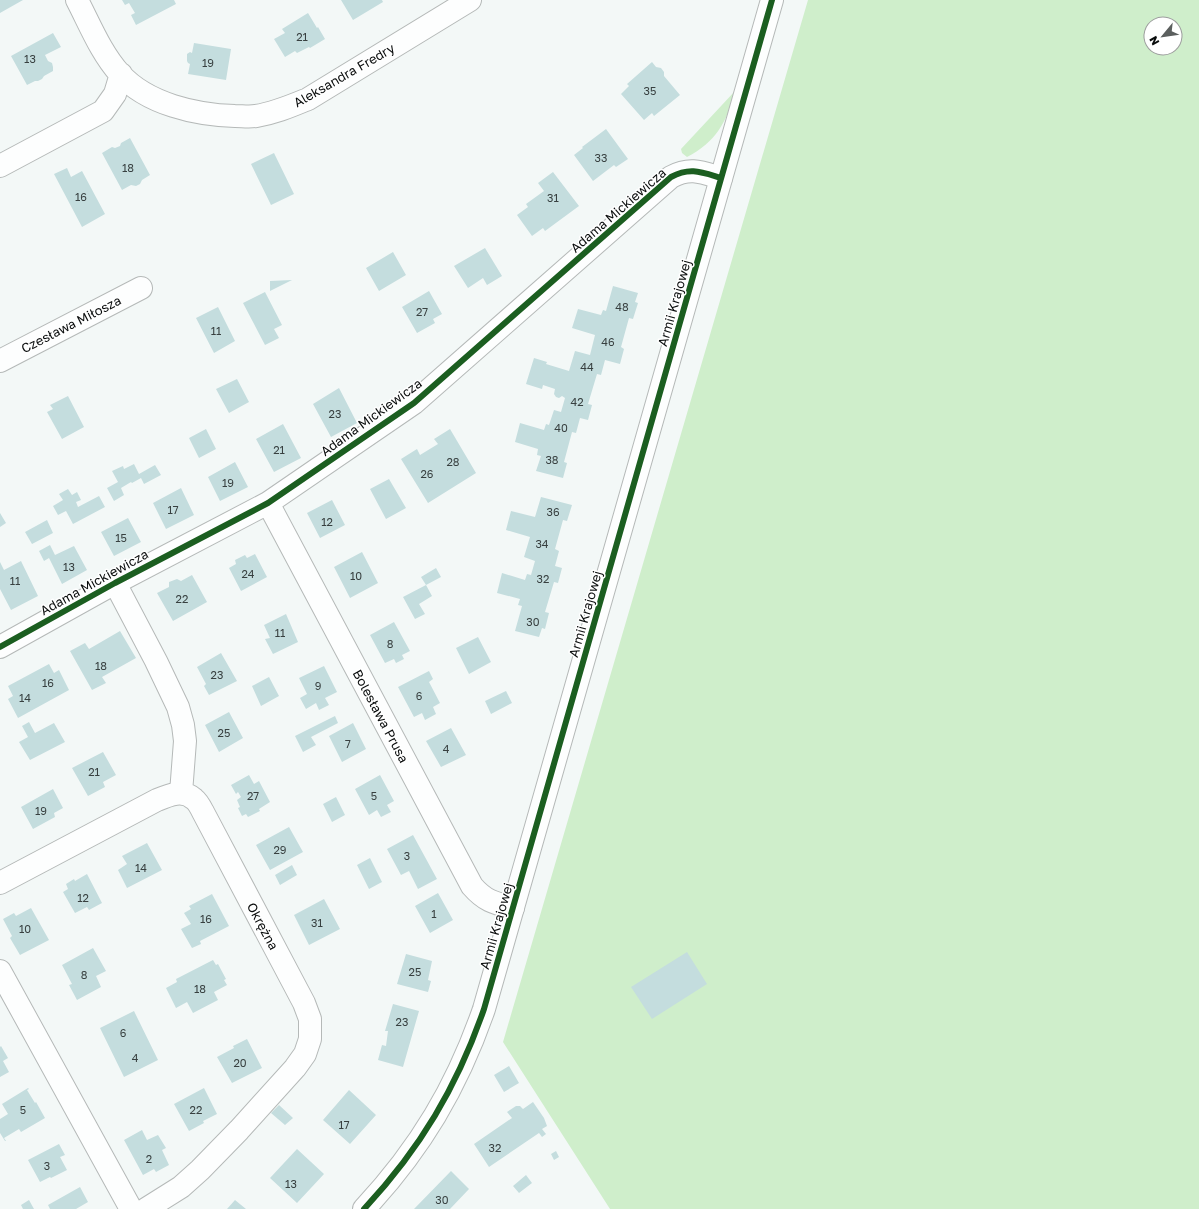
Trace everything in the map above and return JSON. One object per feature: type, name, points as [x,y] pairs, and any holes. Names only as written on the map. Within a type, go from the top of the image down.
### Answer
[{"type":"street","name":"Aleksandra Fredry","points":[[77,0],[104,52],[120,74],[134,86],[158,100],[182,109],[215,116],[255,116],[280,110],[308,99],[470,0]]},
{"type":"street","name":"Armii Krajowej","points":[[364,1209],[404,1163],[434,1118],[448,1093],[473,1040],[484,1009],[772,0]]},
{"type":"street","points":[[0,166],[103,111],[114,94],[120,74]]},
{"type":"street","name":"Adama Mickiewicza","points":[[0,647],[115,583],[268,503],[414,403],[666,180],[677,174],[690,171],[696,171],[721,178]]},
{"type":"street","name":"Czesława Miłosza","points":[[0,361],[141,288]]},
{"type":"street","name":"Bolesława Prusa","points":[[268,503],[472,886],[480,895],[491,902],[513,908]]},
{"type":"street","points":[[0,883],[169,794],[181,793],[185,741],[183,725],[178,707],[156,661],[115,583]]},
{"type":"street","name":"Okrężna","points":[[146,1209],[180,1187],[200,1170],[295,1068],[305,1054],[310,1039],[310,1019],[304,1003],[203,812],[195,799],[181,793]]},
{"type":"street","points":[[0,971],[130,1209]]},
{"type":"green space","points":[[808,0],[1199,0],[1199,1209],[610,1209],[503,1042]]},
{"type":"green space","points":[[735,91],[724,122],[719,130],[706,145],[687,157],[682,153],[681,149]]},
{"type":"building","points":[[0,0],[23,0],[0,13]]},
{"type":"building","points":[[122,0],[174,0],[176,4],[136,25],[131,15],[135,13],[129,3],[125,5]]},
{"type":"building","points":[[341,0],[382,0],[383,2],[353,20]]},
{"type":"building","points":[[308,13],[325,39],[310,48],[309,47],[297,53],[295,51],[285,57],[274,39],[285,33],[282,29]]},
{"type":"building","points":[[53,33],[61,47],[45,55],[48,61],[52,63],[53,71],[44,76],[42,79],[27,85],[11,56]]},
{"type":"building","points":[[194,43],[231,49],[226,80],[188,74],[190,64],[187,61],[187,54],[190,52],[192,53]]},
{"type":"building","points":[[652,62],[656,67],[661,68],[664,72],[664,76],[680,95],[654,116],[652,113],[644,120],[621,94],[629,86],[627,84]]},
{"type":"building","points":[[606,129],[628,159],[616,167],[614,165],[593,181],[574,155]]},
{"type":"building","points":[[130,138],[150,175],[142,180],[140,184],[136,186],[131,185],[122,190],[102,153],[112,147],[115,148],[120,146],[121,143]]},
{"type":"building","points":[[274,153],[294,194],[271,205],[251,164]]},
{"type":"building","points":[[67,168],[71,177],[82,171],[105,214],[82,227],[54,174]]},
{"type":"building","points":[[553,172],[579,206],[545,231],[543,228],[532,236],[517,215],[528,207],[526,204],[544,191],[538,183]]},
{"type":"building","points":[[485,248],[502,276],[487,285],[483,278],[468,288],[454,266]]},
{"type":"building","points":[[393,252],[406,275],[379,291],[366,268]]},
{"type":"building","points":[[292,280],[270,291],[270,281]]},
{"type":"building","points":[[613,286],[638,293],[635,302],[638,303],[633,319],[629,318],[621,347],[624,349],[620,364],[605,360],[601,375],[597,374],[588,404],[592,405],[588,420],[580,418],[576,433],[572,432],[564,462],[567,463],[563,478],[536,471],[541,456],[537,455],[538,449],[515,442],[520,423],[544,430],[546,424],[549,425],[554,410],[561,412],[565,398],[562,396],[559,398],[556,397],[554,394],[555,389],[543,385],[542,389],[526,384],[534,358],[547,362],[546,364],[569,371],[575,351],[590,355],[595,335],[572,328],[578,309],[601,315],[603,310],[606,311]]},
{"type":"building","points":[[429,291],[442,314],[433,319],[435,323],[417,333],[402,307]]},
{"type":"building","points":[[265,292],[282,325],[274,329],[279,338],[265,345],[243,303]]},
{"type":"building","points":[[218,307],[235,341],[214,353],[196,318]]},
{"type":"building","points":[[237,379],[249,402],[229,413],[216,389]]},
{"type":"building","points":[[339,388],[357,423],[331,437],[313,404]]},
{"type":"building","points":[[68,396],[84,427],[62,439],[47,412],[53,409],[50,405]]},
{"type":"building","points":[[283,424],[301,458],[274,472],[256,439]]},
{"type":"building","points":[[206,429],[216,449],[199,458],[189,438]]},
{"type":"building","points":[[450,429],[476,473],[428,503],[401,459],[417,449],[420,455],[438,444],[434,439]]},
{"type":"building","points":[[235,462],[248,487],[220,501],[208,477]]},
{"type":"building","points":[[134,464],[139,474],[155,465],[161,475],[144,484],[141,478],[132,483],[131,482],[121,488],[124,495],[114,501],[107,488],[118,482],[112,471],[123,466],[124,469]]},
{"type":"building","points":[[389,479],[406,508],[386,519],[370,489]]},
{"type":"building","points":[[181,488],[194,515],[166,529],[153,503]]},
{"type":"building","points":[[68,489],[72,495],[77,492],[81,500],[76,502],[78,507],[99,496],[105,507],[73,524],[66,511],[58,515],[53,506],[63,500],[59,494]]},
{"type":"building","points":[[541,497],[572,505],[567,521],[563,520],[555,549],[559,551],[555,566],[562,568],[558,583],[554,582],[545,612],[549,613],[545,629],[542,628],[539,637],[515,631],[522,606],[518,605],[520,599],[497,593],[502,573],[525,580],[527,574],[531,575],[535,561],[524,557],[530,537],[506,530],[511,511],[535,517]]},
{"type":"building","points":[[332,500],[345,525],[320,538],[307,513]]},
{"type":"building","points":[[0,513],[6,523],[0,527]]},
{"type":"building","points":[[128,518],[141,542],[114,556],[101,532]]},
{"type":"building","points":[[47,520],[53,533],[32,544],[25,532]]},
{"type":"building","points":[[50,545],[55,555],[74,546],[87,570],[62,584],[49,558],[44,561],[39,551]]},
{"type":"building","points":[[362,552],[378,583],[350,598],[334,567]]},
{"type":"building","points":[[255,554],[267,577],[241,591],[229,568],[236,564],[235,560],[245,555],[247,558]]},
{"type":"building","points":[[21,561],[38,596],[11,610],[0,589],[0,562],[4,570]]},
{"type":"building","points":[[436,568],[441,577],[426,585],[421,577]]},
{"type":"building","points":[[192,575],[207,602],[173,621],[157,593],[169,587],[169,582],[177,579],[181,581]]},
{"type":"building","points":[[426,585],[432,596],[419,604],[425,614],[415,619],[403,597]]},
{"type":"building","points":[[286,614],[298,642],[273,654],[265,639],[270,638],[264,625]]},
{"type":"building","points":[[394,622],[410,651],[402,655],[404,659],[396,663],[394,659],[385,663],[370,635]]},
{"type":"building","points":[[120,631],[136,658],[102,677],[106,683],[92,690],[70,651],[85,643],[89,649]]},
{"type":"building","points":[[478,637],[491,662],[469,674],[456,648]]},
{"type":"building","points":[[221,653],[237,681],[209,695],[204,686],[206,684],[197,667]]},
{"type":"building","points":[[49,664],[54,673],[59,670],[69,690],[18,718],[8,699],[13,696],[8,686]]},
{"type":"building","points":[[324,666],[337,692],[325,698],[329,705],[319,710],[316,703],[306,709],[300,698],[307,694],[299,678]]},
{"type":"building","points":[[429,671],[433,679],[429,682],[440,703],[433,707],[436,714],[425,720],[422,713],[414,717],[398,687]]},
{"type":"building","points":[[269,677],[279,696],[261,706],[252,686]]},
{"type":"building","points":[[506,691],[512,703],[491,714],[485,701]]},
{"type":"building","points":[[229,712],[243,738],[219,752],[205,725]]},
{"type":"building","points":[[335,716],[338,723],[311,737],[316,745],[303,752],[295,736]]},
{"type":"building","points":[[29,722],[35,733],[54,723],[65,742],[30,760],[19,742],[28,737],[22,726]]},
{"type":"building","points":[[353,723],[366,749],[342,762],[329,736]]},
{"type":"building","points":[[451,728],[466,755],[441,767],[426,741]]},
{"type":"building","points":[[103,752],[116,775],[103,782],[105,787],[88,796],[72,768]]},
{"type":"building","points":[[249,775],[254,784],[259,781],[270,802],[259,809],[260,811],[248,817],[246,814],[242,816],[238,808],[240,807],[237,800],[241,797],[238,792],[236,794],[231,785]]},
{"type":"building","points":[[380,775],[394,801],[387,805],[391,812],[381,817],[377,810],[369,815],[355,789]]},
{"type":"building","points":[[53,789],[63,808],[54,813],[55,817],[33,829],[21,807]]},
{"type":"building","points":[[336,797],[345,815],[332,822],[323,804]]},
{"type":"building","points":[[289,827],[303,852],[270,870],[256,845]]},
{"type":"building","points":[[413,835],[437,879],[418,889],[409,871],[401,875],[387,849]]},
{"type":"building","points":[[147,843],[162,870],[127,888],[118,870],[127,864],[122,856]]},
{"type":"building","points":[[370,858],[382,882],[369,889],[357,865]]},
{"type":"building","points":[[292,865],[297,875],[280,885],[275,875]]},
{"type":"building","points":[[87,874],[102,903],[89,910],[87,907],[75,913],[63,892],[68,889],[66,884]]},
{"type":"building","points":[[438,893],[453,920],[430,933],[415,906]]},
{"type":"building","points":[[212,894],[229,926],[200,941],[201,944],[192,948],[181,929],[191,924],[184,913],[191,909],[189,906]]},
{"type":"building","points":[[324,899],[340,929],[309,945],[294,915]]},
{"type":"building","points":[[31,908],[49,940],[20,955],[10,938],[12,936],[3,919],[14,913],[16,916]]},
{"type":"building","points":[[93,948],[106,971],[96,976],[101,987],[77,1000],[69,985],[72,984],[62,965]]},
{"type":"building","points":[[687,952],[707,984],[652,1019],[631,987]]},
{"type":"building","points":[[406,954],[432,961],[428,980],[431,981],[428,992],[397,984]]},
{"type":"building","points":[[213,960],[216,965],[218,964],[226,979],[224,980],[227,985],[214,992],[218,1000],[193,1013],[187,1002],[176,1008],[166,988],[177,982],[176,979]]},
{"type":"building","points":[[393,1004],[419,1011],[403,1067],[378,1060],[382,1045],[386,1046],[388,1031],[385,1031]]},
{"type":"building","points":[[134,1011],[158,1060],[124,1077],[100,1028]]},
{"type":"building","points":[[247,1039],[262,1068],[232,1083],[217,1057],[234,1048],[233,1046]]},
{"type":"building","points":[[1,1046],[8,1058],[3,1061],[9,1072],[0,1077],[0,1047]]},
{"type":"building","points":[[509,1066],[519,1083],[504,1092],[494,1075]]},
{"type":"building","points":[[28,1088],[29,1089],[27,1090],[45,1118],[21,1132],[19,1129],[4,1138],[5,1141],[0,1133],[0,1119],[8,1114],[2,1104]]},
{"type":"building","points":[[204,1088],[217,1114],[203,1121],[204,1123],[189,1131],[174,1104]]},
{"type":"building","points":[[349,1090],[376,1115],[350,1144],[323,1120]]},
{"type":"building","points":[[533,1102],[544,1118],[547,1126],[542,1129],[546,1134],[542,1137],[539,1133],[489,1167],[474,1144],[512,1118],[507,1112],[516,1106],[520,1106],[523,1109]]},
{"type":"building","points":[[279,1105],[293,1118],[285,1125],[271,1113]]},
{"type":"building","points":[[142,1130],[147,1140],[158,1135],[166,1148],[162,1150],[169,1165],[156,1172],[154,1169],[143,1175],[124,1140]]},
{"type":"building","points":[[59,1144],[65,1155],[60,1157],[67,1170],[40,1182],[28,1160]]},
{"type":"building","points":[[297,1149],[324,1174],[297,1203],[270,1178]]},
{"type":"building","points":[[556,1151],[559,1157],[554,1160],[551,1154]]},
{"type":"building","points":[[451,1171],[469,1189],[450,1209],[414,1209]]},
{"type":"building","points":[[526,1175],[532,1183],[519,1193],[513,1186]]},
{"type":"building","points":[[80,1187],[88,1202],[76,1209],[50,1209],[48,1205]]},
{"type":"building","points":[[29,1200],[34,1209],[23,1209],[21,1205]]},
{"type":"building","points":[[235,1200],[246,1209],[227,1209]]},
{"type":"cycle path","points":[[364,1209],[403,1163],[435,1116],[462,1065],[484,1009],[772,0]]},
{"type":"cycle path","points":[[0,647],[115,583],[268,503],[414,403],[671,177],[690,171],[701,172],[721,178]]}]
